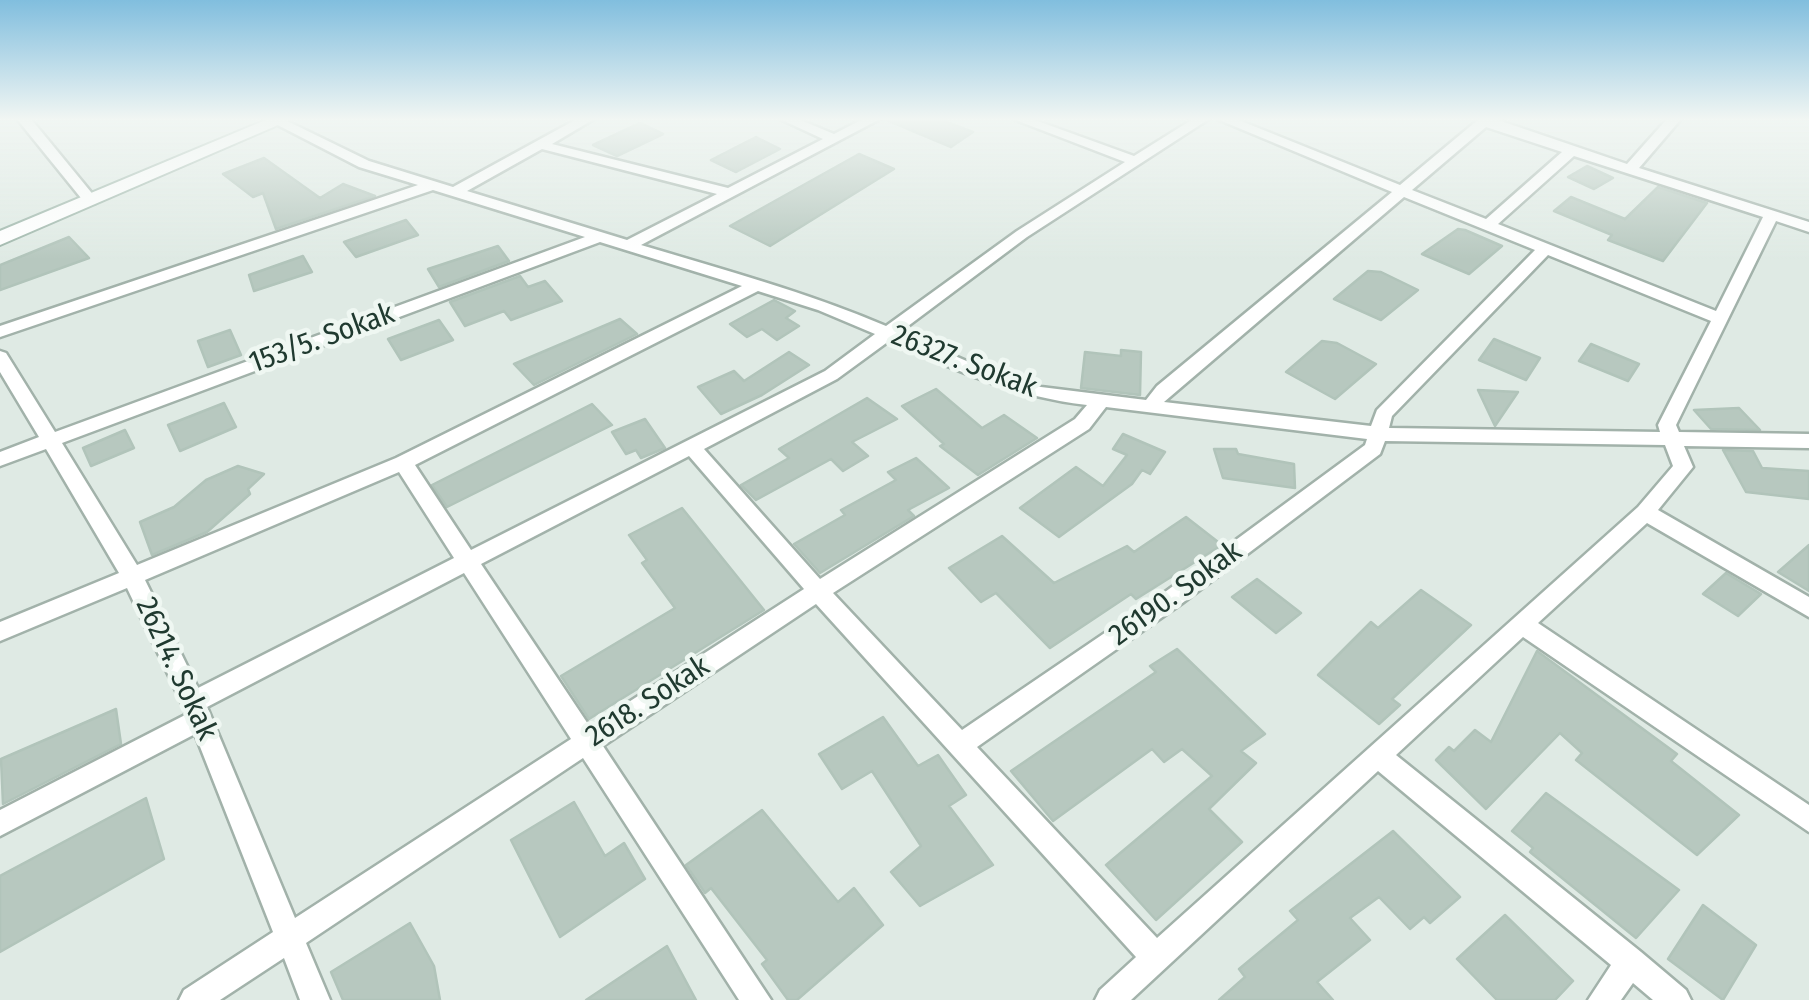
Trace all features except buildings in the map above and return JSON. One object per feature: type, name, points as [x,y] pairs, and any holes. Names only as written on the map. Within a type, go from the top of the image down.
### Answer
[{"type":"main road","points":[[0,238],[170,166]]},
{"type":"street","points":[[62,166],[90,200]]},
{"type":"street","name":"26327. Sokak","points":[[369,166],[594,238],[759,284],[890,333],[1010,386],[1099,402],[1379,434],[1809,442]]},
{"type":"street","points":[[452,193],[503,166]]},
{"type":"street","points":[[623,166],[730,193]]},
{"type":"street","points":[[628,246],[783,166]]},
{"type":"street","points":[[0,824],[196,711],[466,564],[832,375],[1022,234],[1124,166]]},
{"type":"street","points":[[1334,166],[1718,318]]},
{"type":"street","points":[[1150,408],[1163,390],[1432,166]]},
{"type":"street","points":[[1486,227],[1555,166]]},
{"type":"street","points":[[1617,166],[1809,227]]},
{"type":"street","points":[[1630,170],[1634,166]]},
{"type":"street","points":[[0,332],[430,186]]},
{"type":"street","points":[[1110,1000],[1646,512],[1683,467],[1666,424],[1772,215]]},
{"type":"street","name":"153/5. Sokak","points":[[0,459],[594,238]]},
{"type":"street","name":"26190. Sokak","points":[[962,743],[1174,598],[1373,449],[1384,414],[1544,250]]},
{"type":"street","points":[[0,632],[403,463],[759,284]]},
{"type":"street","name":"26214. Sokak","points":[[0,358],[132,576],[196,711],[315,1000]]},
{"type":"street","name":"2618. Sokak","points":[[194,1000],[818,591],[1082,424],[1099,402]]},
{"type":"street","points":[[693,448],[818,591],[1155,957]]},
{"type":"street","points":[[403,463],[756,1000]]},
{"type":"street","points":[[1646,512],[1809,608]]},
{"type":"street","points":[[1523,626],[1809,820]]},
{"type":"street","points":[[1378,756],[1676,1000]]},
{"type":"street","points":[[1603,1000],[1631,962]]}]
